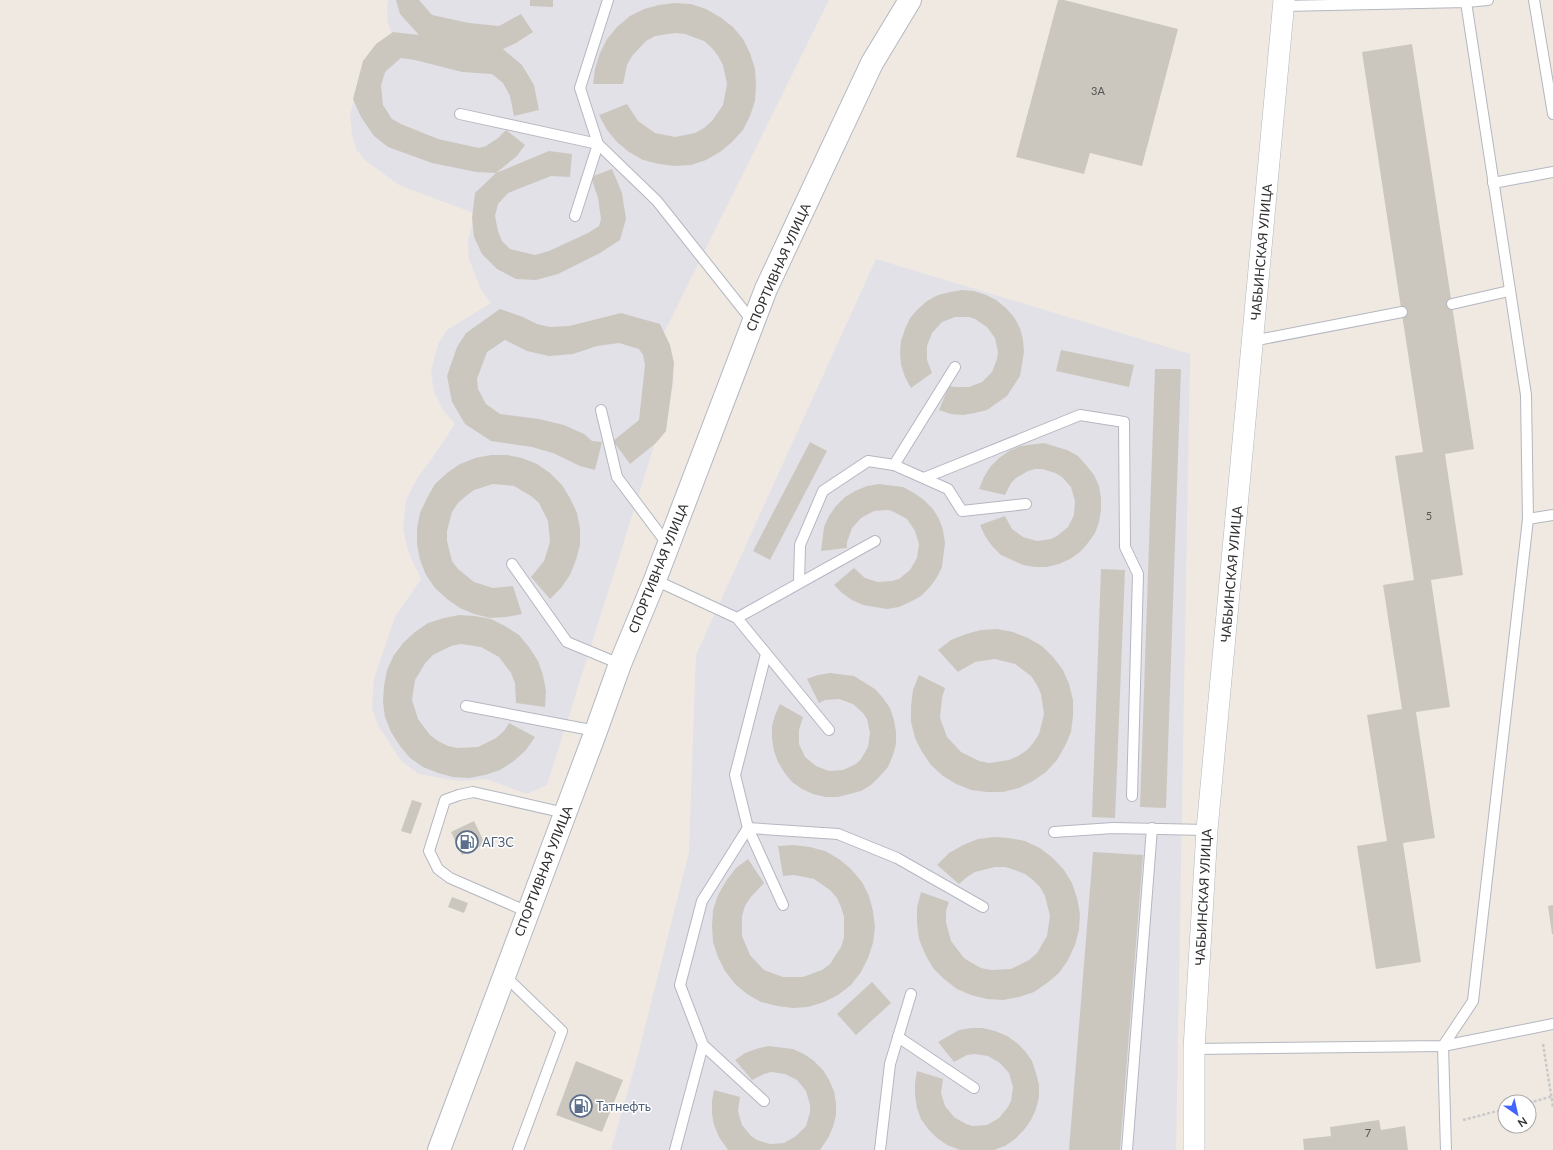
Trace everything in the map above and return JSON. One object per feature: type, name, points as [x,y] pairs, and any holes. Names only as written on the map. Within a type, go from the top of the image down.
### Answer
[{"type":"street","name":"СПОРТИВНАЯ УЛИЦА","points":[[439,1150],[620,664],[655,580],[766,289],[872,63],[910,0]]},
{"type":"street","name":"ЧАБЬИНСКАЯ УЛИЦА","points":[[1194,1150],[1194,1048],[1207,830],[1284,3]]},
{"type":"lane","points":[[608,0],[580,88],[598,144],[657,201],[754,322]]},
{"type":"lane","points":[[1284,3],[1466,2],[1488,0]]},
{"type":"lane","points":[[1534,0],[1553,114]]},
{"type":"lane","points":[[1446,1150],[1443,1046],[1473,1001],[1528,519],[1526,395],[1466,2]]},
{"type":"lane","points":[[460,114],[598,144]]},
{"type":"lane","points":[[575,216],[598,144]]},
{"type":"lane","points":[[1493,183],[1553,172]]},
{"type":"lane","points":[[1452,304],[1509,291]]},
{"type":"lane","points":[[1252,341],[1402,312]]},
{"type":"lane","points":[[894,465],[955,367]]},
{"type":"lane","points":[[601,410],[617,477],[668,545]]},
{"type":"lane","points":[[924,478],[1080,415],[1124,422],[1126,547],[1138,574],[1132,796]]},
{"type":"lane","points":[[799,583],[800,545],[822,491],[868,461],[894,465],[948,490],[962,511],[1026,504]]},
{"type":"lane","points":[[1528,519],[1553,515]]},
{"type":"lane","points":[[737,618],[875,541]]},
{"type":"lane","points":[[512,564],[567,642],[620,664]]},
{"type":"lane","points":[[655,580],[737,618],[829,730]]},
{"type":"lane","points":[[766,654],[734,775],[748,828],[783,905]]},
{"type":"lane","points":[[466,706],[596,731]]},
{"type":"lane","points":[[528,912],[450,878],[438,869],[429,851],[445,800],[458,795],[473,792],[565,813]]},
{"type":"lane","points":[[748,828],[838,834],[897,858],[983,906]]},
{"type":"lane","points":[[748,828],[702,901],[680,985],[704,1045],[764,1102]]},
{"type":"lane","points":[[1054,832],[1113,828],[1207,830]]},
{"type":"lane","points":[[1127,1150],[1152,828]]},
{"type":"lane","points":[[504,975],[562,1031],[518,1150]]},
{"type":"lane","points":[[880,1150],[890,1064],[910,994]]},
{"type":"lane","points":[[1194,1048],[1443,1046],[1553,1024]]},
{"type":"lane","points":[[898,1037],[974,1088]]},
{"type":"lane","points":[[675,1150],[704,1045]]},
{"type":"path","points":[[1540,1027],[1553,1107]]},
{"type":"path","points":[[1537,1100],[1552,1096]]},
{"type":"path","points":[[1445,1125],[1497,1111]]},
{"type":"shaded area","points":[[388,0],[829,0],[663,335],[670,349],[674,383],[547,785],[527,794],[486,779],[459,781],[419,774],[401,761],[378,725],[372,709],[374,679],[395,617],[421,579],[408,551],[403,528],[406,500],[418,477],[455,424],[443,410],[434,392],[431,372],[438,344],[447,330],[491,303],[481,290],[469,259],[468,241],[476,214],[399,185],[366,161],[356,149],[352,134],[350,116],[354,98],[392,34],[388,23]]},
{"type":"shaded area","points":[[876,259],[1190,354],[1176,1150],[611,1150],[638,1055],[689,852],[696,655]]},
{"type":"building","points":[[396,0],[419,0],[432,15],[469,23],[499,26],[521,14],[533,32],[503,49],[522,65],[534,85],[539,110],[514,116],[510,96],[503,83],[492,74],[462,72],[415,60],[401,58],[385,72],[381,86],[383,105],[392,119],[438,139],[479,148],[486,146],[498,138],[506,130],[525,145],[517,156],[496,173],[476,172],[432,163],[388,147],[374,136],[361,117],[353,99],[363,61],[376,44],[393,32],[419,35],[400,14]]},
{"type":"building","points":[[530,0],[553,0],[553,7],[530,6]]},
{"type":"building","points":[[1058,0],[1064,0],[1178,29],[1142,166],[1090,153],[1084,174],[1016,157]]},
{"type":"building","points":[[675,3],[691,4],[706,9],[733,27],[743,39],[750,53],[755,69],[756,85],[755,101],[750,116],[743,130],[732,142],[720,152],[706,160],[691,165],[675,166],[643,160],[629,152],[617,142],[607,130],[599,115],[627,104],[638,121],[655,133],[675,137],[695,133],[704,128],[712,121],[723,105],[727,84],[723,65],[712,48],[704,41],[685,34],[675,33],[655,36],[646,41],[632,56],[627,65],[623,84],[593,84],[595,69],[600,53],[607,39],[617,27],[630,16],[644,9]]},
{"type":"building","points":[[1412,44],[1474,449],[1445,454],[1463,575],[1431,580],[1450,707],[1416,712],[1435,838],[1403,843],[1421,962],[1376,969],[1357,846],[1387,841],[1367,715],[1402,709],[1383,585],[1414,580],[1395,456],[1423,452],[1362,52]]},
{"type":"building","points":[[549,151],[572,154],[570,177],[551,176],[508,193],[498,204],[495,216],[498,231],[502,241],[510,249],[535,255],[549,251],[588,233],[599,226],[601,219],[598,198],[591,177],[612,169],[622,193],[626,219],[620,240],[600,253],[558,274],[536,280],[516,279],[497,269],[482,254],[474,237],[472,218],[475,193],[496,173]]},
{"type":"building","points":[[962,290],[974,291],[986,295],[996,300],[1006,308],[1014,317],[1020,328],[1024,352],[1020,376],[1007,396],[987,410],[963,415],[951,414],[939,410],[949,386],[969,387],[982,382],[992,372],[998,352],[995,338],[987,327],[969,317],[955,317],[942,322],[932,333],[927,346],[927,360],[932,373],[911,388],[901,365],[900,353],[901,341],[905,329],[910,318],[918,309],[927,301],[938,295]]},
{"type":"building","points":[[500,309],[523,317],[537,324],[550,327],[569,326],[621,313],[660,324],[670,345],[674,363],[666,431],[656,443],[630,464],[613,441],[639,420],[645,365],[643,355],[639,349],[619,343],[597,346],[573,354],[549,356],[527,351],[505,340],[487,352],[477,379],[478,389],[486,404],[500,414],[539,419],[564,425],[584,434],[592,441],[602,442],[595,470],[580,466],[553,453],[532,447],[491,441],[465,424],[452,402],[447,376],[457,347],[466,333]]},
{"type":"building","points":[[1061,350],[1134,365],[1129,387],[1056,371]]},
{"type":"building","points":[[1155,369],[1181,369],[1166,808],[1140,807]]},
{"type":"building","points":[[810,442],[827,451],[770,560],[753,551]]},
{"type":"building","points":[[1044,443],[1067,450],[1078,456],[1086,465],[1094,475],[1099,486],[1101,510],[1095,533],[1080,552],[1059,564],[1047,567],[1035,567],[1023,565],[1001,555],[985,536],[980,525],[1005,516],[1012,529],[1023,537],[1037,541],[1051,539],[1068,527],[1074,515],[1075,501],[1071,487],[1062,477],[1055,473],[1042,469],[1035,469],[1016,478],[1011,483],[1005,495],[979,489],[990,467],[999,458],[1020,446]]},
{"type":"building","points":[[491,455],[507,455],[522,458],[537,464],[550,473],[562,485],[577,513],[580,528],[580,545],[570,575],[561,588],[550,599],[531,577],[544,561],[550,542],[548,521],[539,503],[531,496],[514,486],[493,484],[474,490],[466,496],[458,503],[452,512],[447,531],[447,541],[452,561],[458,569],[474,582],[493,588],[513,586],[522,614],[490,618],[474,614],[460,608],[435,588],[426,575],[420,560],[417,544],[417,528],[420,513],[435,484],[460,464],[475,458]]},
{"type":"building","points":[[879,484],[903,487],[924,500],[933,509],[939,519],[943,530],[945,543],[942,567],[930,587],[921,596],[910,602],[899,607],[887,609],[863,605],[852,600],[834,585],[854,568],[865,578],[878,582],[899,579],[910,570],[917,558],[919,544],[915,531],[907,519],[888,510],[874,511],[861,518],[852,528],[847,542],[847,548],[821,551],[824,527],[836,506],[845,497],[855,491],[867,486]]},
{"type":"building","points":[[1101,569],[1125,570],[1115,818],[1092,817]]},
{"type":"building","points":[[459,615],[491,619],[519,635],[538,661],[543,675],[546,691],[545,707],[516,703],[515,683],[511,673],[499,657],[481,647],[461,644],[451,646],[433,655],[426,662],[415,680],[412,700],[418,719],[430,735],[438,741],[448,746],[457,748],[478,747],[496,738],[504,731],[509,723],[535,737],[526,750],[514,761],[500,770],[469,778],[453,777],[438,773],[423,767],[410,758],[391,732],[385,717],[383,702],[387,670],[394,655],[403,643],[428,623]]},
{"type":"building","points":[[997,629],[1013,632],[1028,638],[1042,646],[1053,657],[1063,670],[1069,684],[1073,700],[1073,716],[1071,732],[1065,746],[1057,760],[1046,772],[1019,788],[1003,792],[987,792],[971,790],[956,784],[943,776],[931,765],[915,738],[911,722],[911,706],[913,690],[919,675],[945,688],[942,698],[940,718],[947,737],[961,752],[979,761],[989,763],[1009,760],[1027,750],[1039,734],[1044,714],[1041,694],[1031,676],[1015,664],[995,659],[975,662],[958,672],[938,650],[951,640],[966,634],[981,630]]},
{"type":"building","points":[[830,673],[854,676],[875,689],[890,708],[896,732],[896,744],[893,755],[888,767],[880,776],[871,785],[861,791],[838,797],[825,797],[813,794],[792,782],[778,762],[772,739],[772,726],[780,704],[803,717],[799,730],[799,744],[805,757],[816,766],[829,771],[843,770],[856,764],[861,759],[868,747],[870,733],[867,719],[863,713],[853,704],[839,699],[825,700],[819,703],[807,679]]},
{"type":"building","points":[[412,800],[422,803],[411,834],[401,831]]},
{"type":"building","points":[[474,821],[485,844],[462,855],[451,832]]},
{"type":"building","points":[[994,837],[1025,841],[1040,848],[1053,858],[1064,870],[1072,883],[1080,914],[1079,930],[1075,945],[1068,960],[1059,973],[1034,992],[1003,1000],[987,999],[971,995],[957,989],[944,979],[933,968],[925,954],[919,939],[917,923],[917,907],[921,892],[949,902],[946,911],[946,922],[951,941],[964,958],[981,968],[991,970],[1011,969],[1029,960],[1037,953],[1047,936],[1050,916],[1045,896],[1040,887],[1033,880],[1025,874],[1015,870],[1005,867],[995,867],[975,872],[959,884],[937,865],[949,853],[963,845],[978,839]]},
{"type":"building","points":[[794,845],[825,851],[839,859],[851,869],[862,882],[869,896],[875,927],[873,943],[868,958],[861,972],[851,985],[838,995],[824,1002],[808,1007],[793,1008],[761,1002],[747,994],[735,984],[725,971],[718,957],[713,942],[712,926],[713,910],[718,895],[736,868],[748,859],[764,883],[750,898],[745,906],[742,916],[742,936],[750,955],[764,970],[783,977],[803,977],[822,970],[830,964],[841,947],[844,937],[844,917],[841,907],[837,898],[830,890],[814,879],[794,875],[783,876],[778,846]]},
{"type":"building","points":[[1093,852],[1143,855],[1120,1150],[1069,1150]]},
{"type":"building","points":[[452,897],[468,903],[464,913],[448,907]]},
{"type":"building","points":[[1553,905],[1553,934],[1552,934],[1548,906]]},
{"type":"building","points":[[872,982],[891,1003],[856,1035],[837,1014]]},
{"type":"building","points":[[983,1028],[995,1031],[1007,1036],[1017,1043],[1032,1061],[1039,1085],[1039,1097],[1031,1120],[1015,1139],[1005,1146],[994,1150],[960,1150],[947,1145],[928,1129],[921,1119],[917,1108],[915,1083],[917,1071],[943,1079],[941,1093],[945,1106],[954,1117],[966,1124],[973,1126],[987,1125],[999,1118],[1008,1107],[1011,1101],[1013,1087],[1009,1073],[1000,1063],[988,1056],[974,1054],[967,1055],[954,1062],[938,1042],[959,1030]]},
{"type":"building","points":[[768,1046],[793,1049],[804,1054],[823,1070],[829,1080],[834,1091],[836,1115],[828,1138],[820,1150],[728,1150],[719,1137],[714,1125],[712,1114],[714,1090],[740,1097],[738,1111],[742,1125],[751,1136],[757,1140],[770,1144],[784,1143],[796,1136],[806,1126],[810,1112],[810,1105],[806,1091],[797,1080],[785,1074],[771,1072],[752,1080],[735,1060],[745,1053]]},
{"type":"building","points":[[576,1061],[623,1080],[602,1132],[556,1115]]},
{"type":"building","points":[[1379,1120],[1381,1130],[1405,1126],[1408,1150],[1304,1150],[1303,1139],[1331,1136],[1330,1127]]},
{"type":"place","name":"АГЗС","points":[[467,842]]},
{"type":"place","name":"Татнефть","points":[[581,1106]]}]
